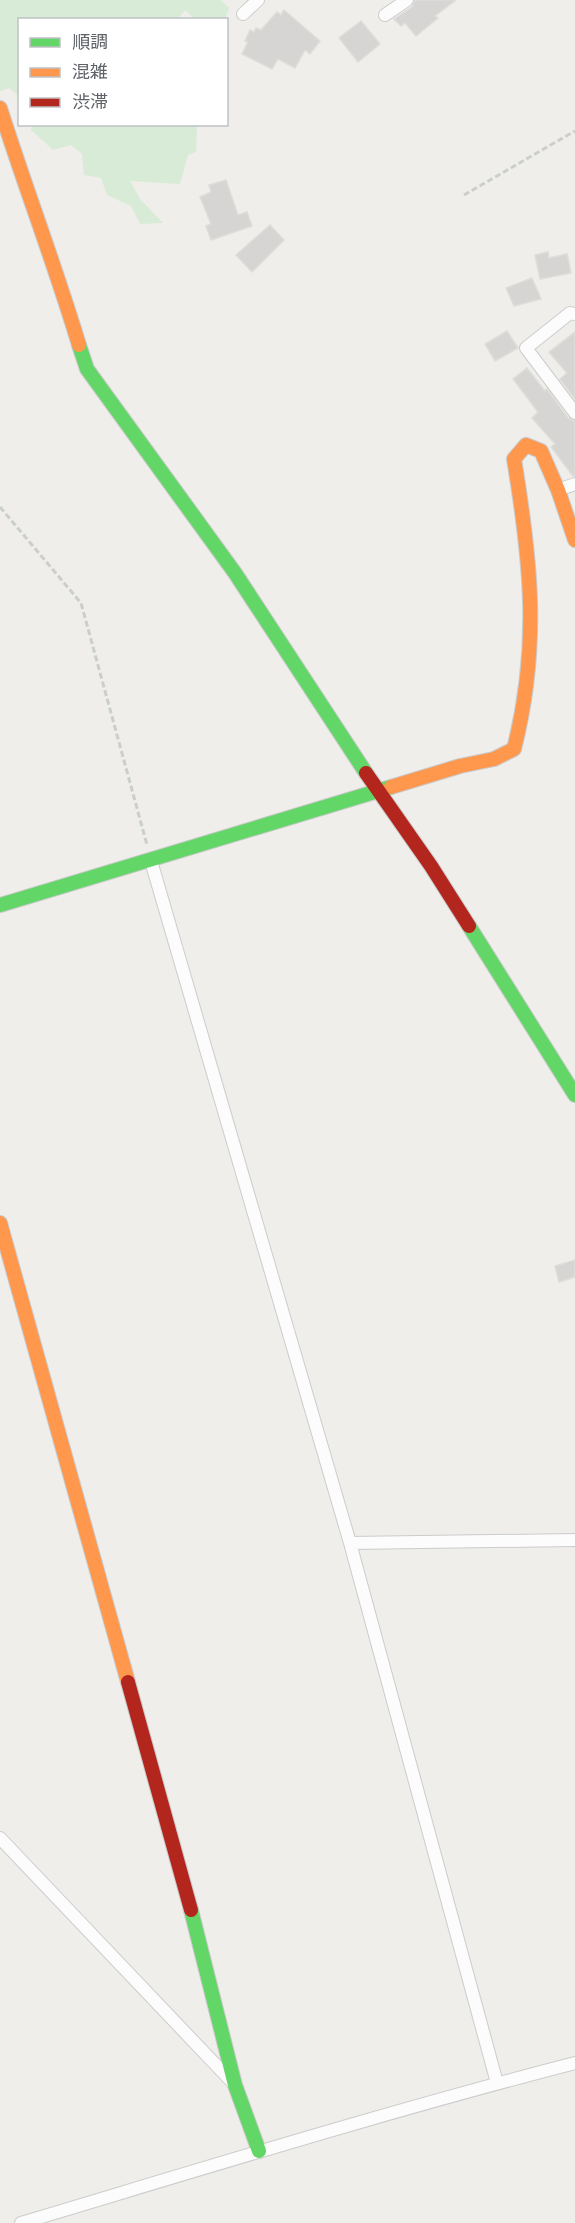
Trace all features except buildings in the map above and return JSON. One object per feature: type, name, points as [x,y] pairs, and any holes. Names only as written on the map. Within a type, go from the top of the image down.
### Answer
[{"type":"street","points":[[243,14],[258,0]]},
{"type":"street","points":[[385,15],[407,0]]},
{"type":"street","points":[[0,108],[20,171],[51,254],[87,369],[235,573],[377,790],[431,866],[575,1095]]},
{"type":"street","points":[[575,315],[570,313],[525,348],[575,413]]},
{"type":"street","points":[[0,905],[151,861],[460,765],[494,759],[514,749],[528,689],[533,626],[522,506],[514,459],[526,445],[541,451],[558,490],[575,540]]},
{"type":"street","points":[[558,490],[575,484]]},
{"type":"street","points":[[151,861],[350,1544],[497,2083]]},
{"type":"street","points":[[0,1223],[204,1955],[235,2085],[259,2151]]},
{"type":"street","points":[[350,1544],[575,1540]]},
{"type":"street","points":[[0,1838],[235,2085]]},
{"type":"street","points":[[21,2223],[259,2151],[575,2063]]},
{"type":"path","points":[[464,195],[575,131]]},
{"type":"path","points":[[0,507],[81,603],[151,861]]},
{"type":"green space","points":[[0,0],[221,0],[229,8],[225,18],[194,18],[185,10],[179,18],[18,18],[18,95],[9,88],[0,91]]},
{"type":"green space","points":[[32,126],[197,126],[196,152],[188,155],[180,184],[130,181],[140,199],[163,223],[140,224],[131,206],[107,195],[101,178],[84,175],[82,154],[71,145],[53,150],[31,130]]},
{"type":"traffic: fast","points":[[79,345],[87,369],[235,573],[366,773]]},
{"type":"traffic: fast","points":[[0,905],[391,787]]},
{"type":"traffic: fast","points":[[469,926],[575,1095]]},
{"type":"traffic: fast","points":[[191,1910],[235,2085],[259,2151]]},
{"type":"traffic: slow","points":[[0,108],[79,345]]},
{"type":"traffic: slow","points":[[391,787],[460,766],[494,759],[514,749],[522,711],[530,639],[525,533],[514,459],[526,445],[541,451],[558,490],[575,540]]},
{"type":"traffic: slow","points":[[0,1223],[128,1682]]},
{"type":"traffic: jam","points":[[366,773],[431,866],[469,926]]},
{"type":"traffic: jam","points":[[128,1682],[191,1910]]}]
